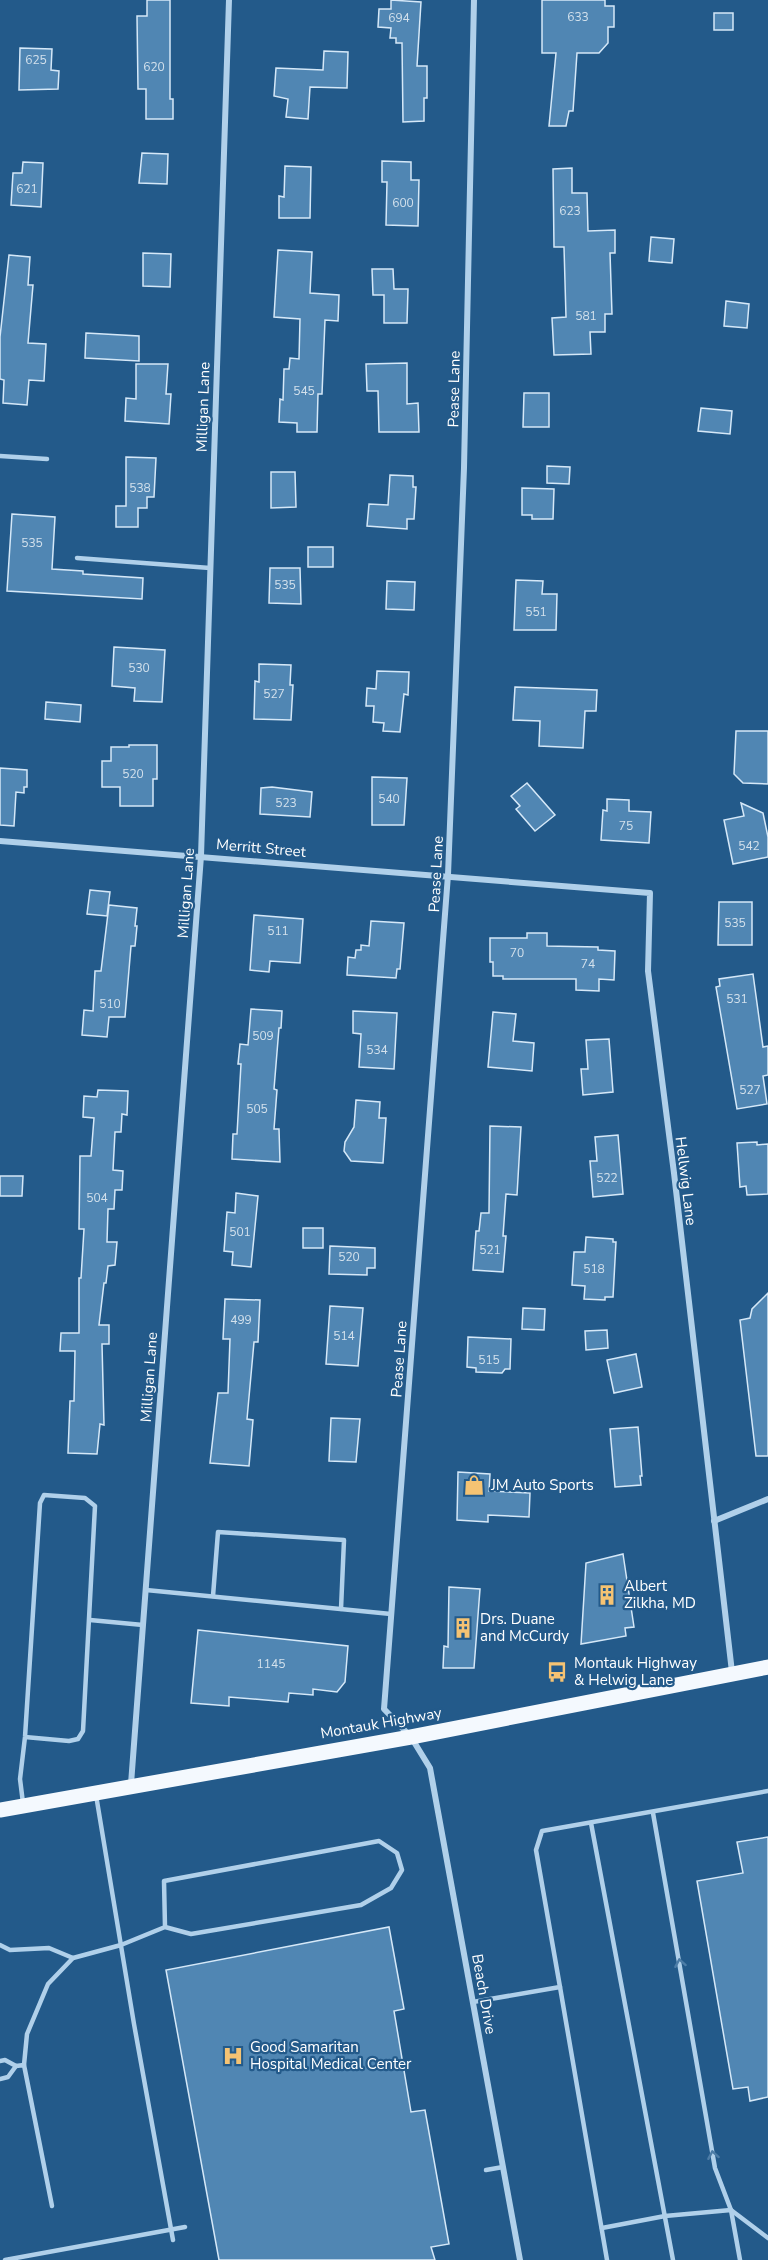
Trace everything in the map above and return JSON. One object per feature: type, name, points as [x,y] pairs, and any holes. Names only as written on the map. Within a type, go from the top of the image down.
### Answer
[{"type":"main road","name":"Montauk Highway","points":[[0,1810],[411,1737],[768,1667]]},
{"type":"street","name":"Milligan Lane","points":[[131,1785],[201,856],[229,0]]},
{"type":"street","name":"Pease Lane","points":[[411,1737],[384,1709],[448,875],[464,468],[474,0]]},
{"type":"street","name":"Merritt Street","points":[[0,841],[448,875]]},
{"type":"street","name":"Hellwig Lane","points":[[448,875],[650,892],[648,971],[732,1673]]},
{"type":"street","points":[[714,1521],[768,1498]]},
{"type":"street","name":"Beach Drive","points":[[411,1737],[430,1768],[520,2260]]},
{"type":"lane","points":[[0,456],[47,459]]},
{"type":"lane","points":[[77,558],[210,568]]},
{"type":"lane","points":[[23,1805],[20,1779],[25,1737],[40,1503],[44,1495],[86,1498],[95,1506],[83,1731],[78,1738],[69,1741],[25,1737]]},
{"type":"lane","points":[[213,1596],[218,1532],[344,1540],[341,1609]]},
{"type":"lane","points":[[146,1590],[391,1614]]},
{"type":"lane","points":[[90,1620],[143,1625]]},
{"type":"lane","points":[[607,2260],[536,1850],[542,1831],[768,1791]]},
{"type":"lane","points":[[96,1792],[173,2240]]},
{"type":"lane","points":[[653,1813],[715,2168],[731,2210],[740,2260]]},
{"type":"lane","points":[[591,1823],[673,2260]]},
{"type":"lane","points":[[52,2206],[24,2065],[27,2034],[48,1984],[73,1958],[121,1945],[165,1927],[190,1934],[361,1905],[391,1888],[402,1870],[398,1853],[379,1841],[164,1881],[165,1927]]},
{"type":"lane","points":[[0,1945],[10,1950],[49,1948],[73,1958]]},
{"type":"lane","points":[[473,2002],[560,1987]]},
{"type":"lane","points":[[0,2061],[4,2060],[16,2066],[24,2065]]},
{"type":"lane","points":[[0,2079],[8,2077],[16,2066]]},
{"type":"lane","points":[[486,2170],[503,2167]]},
{"type":"lane","points":[[602,2228],[665,2216],[731,2210],[768,2238]]},
{"type":"lane","points":[[5,2260],[185,2227]]},
{"type":"building","points":[[147,0],[170,0],[170,99],[173,99],[173,119],[146,119],[146,89],[138,89],[137,16],[147,16]]},
{"type":"building","points":[[391,0],[421,2],[417,66],[427,66],[424,121],[403,122],[402,43],[396,43],[396,38],[390,38],[391,28],[378,27],[379,9],[391,9]]},
{"type":"building","points":[[542,0],[605,0],[605,6],[614,6],[614,27],[608,27],[608,43],[599,53],[577,53],[573,111],[569,111],[566,126],[549,126],[556,53],[542,53]]},
{"type":"building","points":[[714,13],[733,13],[733,30],[714,30]]},
{"type":"building","points":[[20,48],[52,49],[51,70],[59,71],[58,89],[19,90]]},
{"type":"building","points":[[324,51],[348,52],[347,88],[310,87],[308,119],[286,117],[288,99],[274,96],[276,68],[323,70]]},
{"type":"building","points":[[142,153],[168,154],[167,184],[139,183]]},
{"type":"building","points":[[382,161],[411,162],[411,180],[419,180],[418,226],[386,225],[387,182],[382,182]]},
{"type":"building","points":[[23,162],[43,163],[41,207],[11,205],[13,173],[22,173]]},
{"type":"building","points":[[285,166],[311,167],[310,218],[279,218],[279,196],[284,197]]},
{"type":"building","points":[[572,168],[572,193],[587,193],[588,231],[615,230],[615,253],[610,253],[612,314],[605,314],[605,332],[590,332],[591,354],[554,355],[552,318],[566,317],[564,247],[554,247],[553,169]]},
{"type":"building","points":[[651,237],[674,239],[672,263],[649,261]]},
{"type":"building","points":[[278,250],[312,252],[310,293],[339,295],[338,321],[325,320],[322,394],[318,394],[317,432],[297,432],[297,423],[279,422],[280,399],[283,400],[284,369],[289,369],[290,358],[299,359],[300,319],[274,317]]},
{"type":"building","points":[[143,253],[171,254],[170,287],[143,286]]},
{"type":"building","points":[[9,255],[30,257],[28,285],[33,285],[28,343],[46,344],[44,381],[29,380],[27,405],[3,403],[4,380],[0,379],[0,337]]},
{"type":"building","points":[[372,269],[393,269],[394,289],[408,289],[407,323],[384,323],[384,295],[373,295]]},
{"type":"building","points":[[726,301],[749,304],[747,328],[724,326]]},
{"type":"building","points":[[86,333],[139,336],[139,361],[85,358]]},
{"type":"building","points":[[407,363],[407,404],[418,403],[419,432],[379,432],[378,391],[367,391],[366,364]]},
{"type":"building","points":[[136,364],[168,364],[166,394],[171,394],[169,424],[125,421],[126,398],[136,399]]},
{"type":"building","points":[[524,393],[549,393],[549,427],[523,427]]},
{"type":"building","points":[[701,408],[732,411],[730,434],[698,431]]},
{"type":"building","points":[[126,457],[156,458],[154,497],[147,497],[147,508],[138,508],[138,527],[116,527],[116,506],[126,506]]},
{"type":"building","points":[[547,466],[570,467],[569,484],[547,483]]},
{"type":"building","points":[[271,472],[295,472],[296,507],[271,508]]},
{"type":"building","points":[[390,475],[413,476],[413,487],[416,487],[414,519],[407,519],[407,529],[367,526],[369,504],[388,505]]},
{"type":"building","points":[[522,488],[554,489],[553,519],[532,519],[532,515],[522,515]]},
{"type":"building","points":[[12,514],[55,517],[52,569],[83,571],[83,574],[143,578],[142,599],[7,591]]},
{"type":"building","points":[[308,547],[333,547],[333,567],[308,567]]},
{"type":"building","points":[[270,568],[300,568],[301,604],[269,603]]},
{"type":"building","points":[[516,580],[543,581],[542,594],[557,594],[556,630],[514,630]]},
{"type":"building","points":[[387,581],[415,582],[414,610],[386,609]]},
{"type":"building","points":[[114,647],[165,650],[162,702],[134,701],[135,688],[112,686]]},
{"type":"building","points":[[259,664],[291,665],[290,685],[293,685],[291,720],[254,719],[255,681],[259,682]]},
{"type":"building","points":[[377,671],[409,672],[408,695],[404,694],[400,732],[383,731],[384,723],[373,722],[374,706],[366,706],[367,688],[376,689]]},
{"type":"building","points":[[515,687],[597,690],[596,711],[585,711],[583,748],[539,746],[540,721],[513,720]]},
{"type":"building","points":[[46,702],[81,705],[80,722],[45,719]]},
{"type":"building","points":[[736,731],[768,731],[768,784],[743,783],[734,774]]},
{"type":"building","points":[[129,745],[157,745],[157,779],[153,779],[153,806],[120,806],[120,787],[102,787],[102,761],[111,761],[111,747],[129,747]]},
{"type":"building","points":[[0,768],[27,770],[27,787],[24,787],[24,793],[16,792],[14,826],[0,825]]},
{"type":"building","points":[[372,777],[407,778],[404,825],[372,825]]},
{"type":"building","points":[[527,783],[555,815],[535,831],[516,809],[520,806],[511,796]]},
{"type":"building","points":[[272,787],[312,792],[310,817],[260,814],[261,788]]},
{"type":"building","points":[[607,799],[629,800],[629,811],[651,812],[649,843],[601,840],[603,810],[607,811]]},
{"type":"building","points":[[741,803],[763,813],[768,837],[768,857],[733,864],[724,820],[744,816]]},
{"type":"building","points":[[90,890],[110,892],[107,916],[87,914]]},
{"type":"building","points":[[719,902],[752,902],[752,945],[718,945]]},
{"type":"building","points":[[109,905],[137,908],[135,946],[131,946],[125,1017],[109,1017],[107,1037],[82,1035],[84,1010],[93,1011],[95,971],[101,971]]},
{"type":"building","points":[[254,915],[303,919],[300,963],[270,961],[269,972],[250,970]]},
{"type":"building","points":[[371,921],[404,923],[400,969],[397,969],[396,978],[347,975],[348,957],[355,958],[356,950],[361,950],[361,945],[369,946]]},
{"type":"building","points":[[527,933],[547,933],[547,946],[598,947],[598,950],[615,951],[614,980],[599,979],[599,991],[576,990],[576,979],[503,979],[503,976],[493,976],[493,962],[490,962],[490,938],[527,938]]},
{"type":"building","points":[[753,974],[763,1047],[768,1046],[768,1075],[763,1076],[767,1104],[737,1109],[716,987],[720,986],[719,979]]},
{"type":"building","points":[[251,1009],[282,1011],[274,1089],[277,1090],[274,1129],[279,1129],[280,1162],[232,1159],[233,1134],[237,1134],[240,1044],[248,1045]]},
{"type":"building","points":[[353,1011],[397,1013],[394,1069],[359,1067],[361,1034],[353,1033]]},
{"type":"building","points":[[493,1012],[516,1014],[513,1041],[534,1043],[532,1071],[488,1067]]},
{"type":"building","points":[[609,1039],[613,1092],[583,1095],[581,1069],[588,1069],[586,1040]]},
{"type":"building","points":[[98,1090],[128,1091],[127,1115],[122,1114],[121,1132],[115,1132],[113,1170],[123,1171],[122,1190],[115,1190],[114,1209],[108,1209],[107,1242],[117,1242],[115,1265],[108,1266],[99,1325],[109,1325],[109,1344],[102,1344],[104,1425],[100,1424],[97,1454],[68,1453],[70,1401],[74,1401],[75,1351],[60,1351],[61,1333],[79,1333],[79,1278],[81,1278],[84,1229],[79,1229],[80,1156],[91,1156],[94,1118],[83,1117],[84,1096],[97,1097]]},
{"type":"building","points":[[356,1100],[380,1102],[379,1118],[386,1118],[383,1163],[351,1161],[344,1151],[345,1142],[354,1127]]},
{"type":"building","points":[[490,1126],[521,1127],[517,1195],[506,1194],[503,1272],[473,1270],[476,1231],[479,1231],[481,1213],[489,1213]]},
{"type":"building","points":[[618,1135],[623,1194],[593,1197],[590,1161],[597,1161],[595,1137]]},
{"type":"building","points":[[757,1142],[757,1145],[768,1144],[768,1194],[747,1195],[746,1186],[740,1187],[737,1143]]},
{"type":"building","points":[[0,1176],[23,1176],[22,1196],[0,1196]]},
{"type":"building","points":[[236,1193],[258,1196],[251,1267],[232,1265],[233,1252],[224,1251],[227,1212],[235,1213]]},
{"type":"building","points":[[303,1228],[323,1228],[323,1248],[303,1248]]},
{"type":"building","points":[[586,1237],[613,1239],[613,1242],[616,1242],[613,1297],[605,1297],[605,1300],[584,1299],[585,1286],[572,1285],[574,1252],[585,1252]]},
{"type":"building","points":[[330,1246],[375,1248],[375,1268],[367,1268],[367,1275],[329,1274]]},
{"type":"building","points":[[768,1293],[768,1456],[756,1456],[740,1320],[750,1318],[752,1309]]},
{"type":"building","points":[[225,1299],[260,1300],[258,1342],[254,1342],[247,1419],[253,1420],[249,1466],[210,1463],[218,1393],[228,1393],[230,1339],[223,1339]]},
{"type":"building","points":[[330,1306],[363,1308],[358,1366],[326,1364]]},
{"type":"building","points":[[523,1308],[545,1309],[544,1330],[522,1329]]},
{"type":"building","points":[[607,1330],[608,1348],[586,1350],[585,1331]]},
{"type":"building","points":[[468,1337],[511,1339],[510,1369],[505,1369],[502,1373],[476,1372],[476,1368],[467,1367]]},
{"type":"building","points":[[636,1354],[642,1387],[614,1393],[607,1360]]},
{"type":"building","points":[[331,1418],[360,1419],[356,1462],[329,1461]]},
{"type":"building","points":[[638,1427],[641,1485],[615,1487],[610,1429]]},
{"type":"building","name":"JM Auto Sports","points":[[458,1472],[490,1474],[489,1491],[530,1493],[529,1517],[488,1515],[488,1522],[457,1520]]},
{"type":"building","name":"Albert Zilkha, MD","points":[[623,1554],[634,1627],[625,1628],[626,1636],[581,1644],[586,1563]]},
{"type":"building","name":"Drs. Duane and McCurdy","points":[[449,1587],[480,1589],[474,1668],[443,1668],[444,1646],[448,1647]]},
{"type":"building","points":[[198,1630],[348,1646],[345,1682],[337,1692],[313,1689],[313,1695],[289,1693],[288,1702],[229,1697],[229,1706],[191,1703]]},
{"type":"building","points":[[768,1837],[768,2097],[750,2101],[748,2087],[733,2089],[697,1881],[743,1873],[737,1842]]},
{"type":"building","points":[[389,1927],[404,2009],[394,2011],[411,2112],[425,2110],[449,2244],[431,2247],[435,2260],[219,2260],[166,1970]]},
{"type":"place","name":"JM Auto Sports","points":[[474,1485]]},
{"type":"place","name":"Albert Zilkha, MD","points":[[607,1595]]},
{"type":"place","name":"Drs. Duane and McCurdy","points":[[463,1628]]},
{"type":"place","name":"Montauk Highway & Helwig Lane","points":[[557,1672]]},
{"type":"place","name":"Good Samaritan Hospital Medical Center","points":[[233,2056]]}]
